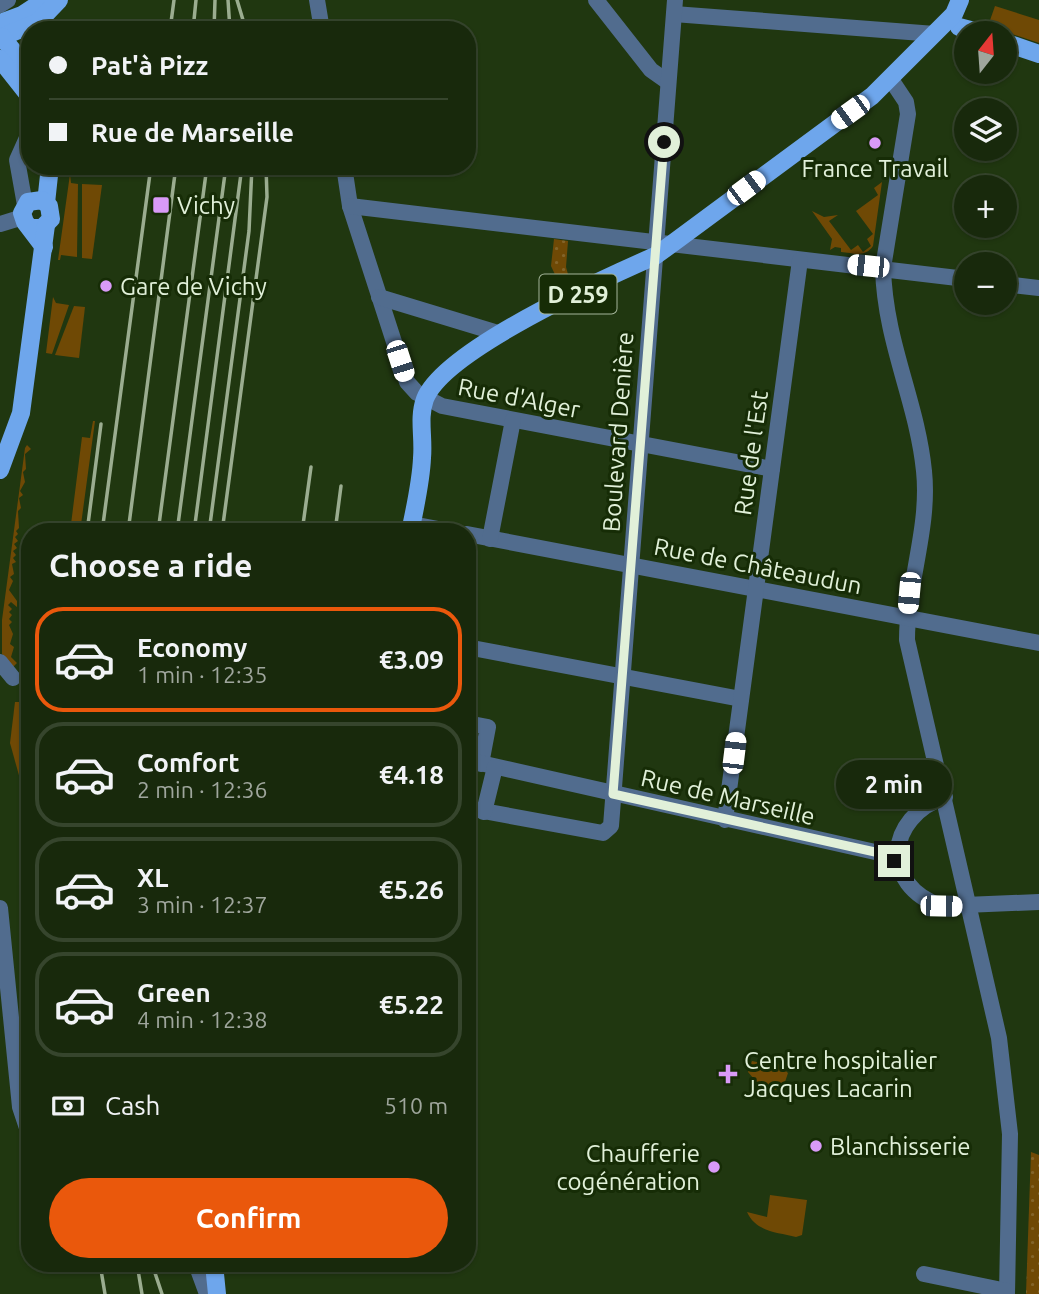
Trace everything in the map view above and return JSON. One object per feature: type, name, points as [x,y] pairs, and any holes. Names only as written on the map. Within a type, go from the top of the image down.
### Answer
[{"type":"main road","points":[[1,32],[45,0]]},
{"type":"main road","points":[[39,21],[59,0]]},
{"type":"main road","points":[[893,82],[935,34],[972,0]]},
{"type":"main road","points":[[662,246],[893,82],[958,13]]},
{"type":"main road","points":[[1,32],[21,27]]},
{"type":"main road","points":[[1,32],[21,60]]},
{"type":"main road","points":[[1017,46],[1039,54]]},
{"type":"main road","points":[[0,59],[21,86]]},
{"type":"main road","points":[[1,467],[21,413],[44,247],[35,213],[40,175]]},
{"type":"main road","points":[[35,213],[47,175]]},
{"type":"main road","name":"D 259","points":[[425,398],[441,375],[501,334],[662,246]]},
{"type":"main road","points":[[412,523],[422,458],[420,415],[425,398]]},
{"type":"main road","points":[[215,1272],[217,1294]]},
{"type":"street","points":[[0,5],[8,0]]},
{"type":"street","points":[[317,0],[320,21]]},
{"type":"street","points":[[596,0],[651,70],[668,82]]},
{"type":"street","points":[[674,7],[935,34]]},
{"type":"street","name":"Boulevard Denière","points":[[484,811],[603,833],[611,826],[640,444],[662,246],[668,82],[674,7]]},
{"type":"street","points":[[893,82],[906,102],[908,114],[883,268],[887,320],[925,479],[925,509],[907,619],[910,654],[999,1038],[1008,1111],[1012,1185],[1007,1293],[924,1274]]},
{"type":"street","points":[[21,151],[17,160],[21,172]]},
{"type":"street","points":[[0,158],[17,160]]},
{"type":"street","points":[[0,224],[35,213],[22,175]]},
{"type":"street","points":[[345,175],[350,206],[407,382],[425,398]]},
{"type":"street","points":[[350,206],[662,246],[954,277]]},
{"type":"street","name":"Rue de l'Est","points":[[725,820],[800,260]]},
{"type":"street","points":[[1017,285],[1039,288]]},
{"type":"street","points":[[380,297],[501,334]]},
{"type":"street","name":"Rue d'Alger","points":[[425,398],[442,406],[772,469]]},
{"type":"street","points":[[490,538],[513,420]]},
{"type":"street","name":"Rue de Châteaudun","points":[[476,536],[1039,643]]},
{"type":"street","points":[[476,649],[741,699]]},
{"type":"street","points":[[0,662],[13,678]]},
{"type":"street","points":[[476,725],[488,727],[481,763],[484,811],[476,810]]},
{"type":"street","name":"Rue de Marseille","points":[[481,763],[725,820],[891,851],[909,887],[927,901],[941,906],[969,904]]},
{"type":"street","points":[[891,851],[913,815],[923,805],[945,797]]},
{"type":"street","points":[[969,904],[1039,902]]},
{"type":"street","points":[[0,908],[21,1110]]},
{"type":"street","points":[[199,1272],[207,1294]]},
{"type":"shaded area","points":[[995,6],[1039,20],[1039,43],[1017,36],[1017,21],[990,21]]},
{"type":"shaded area","points":[[70,175],[71,183],[78,184],[77,257],[61,255],[58,260]]},
{"type":"shaded area","points":[[882,182],[873,246],[870,250],[858,254],[841,252],[841,248],[835,247],[830,250],[832,239],[812,211],[824,217],[838,215],[829,221],[851,250],[858,245],[863,252],[871,246],[867,239],[873,234],[856,211],[878,195],[874,188]]},
{"type":"shaded area","points":[[82,184],[102,185],[92,259],[82,258]]},
{"type":"shaded area","points":[[554,239],[568,241],[566,267],[569,278],[559,283],[551,266]]},
{"type":"shaded area","points":[[53,297],[56,303],[69,305],[52,354],[46,353]]},
{"type":"shaded area","points":[[74,306],[85,307],[79,358],[55,355]]},
{"type":"shaded area","points":[[95,421],[81,523],[71,523],[82,437],[90,438]]},
{"type":"shaded area","points":[[27,445],[31,449],[25,454],[25,482],[20,491],[23,495],[19,498],[19,528],[15,537],[18,541],[14,544],[17,548],[13,551],[16,562],[12,564],[14,574],[10,577],[13,581],[9,590],[17,601],[17,607],[11,602],[8,605],[12,609],[9,612],[12,615],[9,625],[13,634],[10,644],[14,647],[11,657],[17,663],[13,667],[2,654],[2,620],[25,448]]},
{"type":"shaded area","points":[[15,702],[21,702],[21,783],[10,743]]},
{"type":"shaded area","points":[[774,1060],[788,1073],[785,1082],[775,1090],[759,1085],[748,1072],[752,1061],[767,1064]]},
{"type":"shaded area","points":[[1031,1152],[1039,1155],[1039,1294],[1026,1294]]},
{"type":"shaded area","points":[[770,1195],[807,1200],[802,1235],[796,1237],[768,1230],[751,1219],[747,1212],[767,1217]]},
{"type":"railway","points":[[171,21],[174,0]]},
{"type":"railway","points":[[194,21],[196,0]]},
{"type":"railway","points":[[214,21],[215,0]]},
{"type":"railway","points":[[228,0],[229,21]]},
{"type":"railway","points":[[237,0],[243,21]]},
{"type":"railway","points":[[103,523],[150,175]]},
{"type":"railway","points":[[129,523],[175,175]]},
{"type":"railway","points":[[159,523],[206,175]]},
{"type":"railway","points":[[178,523],[225,175]]},
{"type":"railway","points":[[195,523],[241,175]]},
{"type":"railway","points":[[210,523],[249,231],[252,175]]},
{"type":"railway","points":[[223,523],[267,197],[266,175]]},
{"type":"railway","points":[[88,523],[101,424]]},
{"type":"railway","points":[[303,523],[311,467]]},
{"type":"railway","points":[[336,523],[341,486]]},
{"type":"railway","points":[[101,1272],[105,1294]]},
{"type":"railway","points":[[138,1272],[142,1294]]},
{"type":"railway","points":[[155,1272],[162,1294]]},
{"type":"place","name":"France Travail","points":[[875,143]]},
{"type":"place","name":"Vichy","points":[[161,205]]},
{"type":"place","name":"Gare de Vichy","points":[[106,286]]},
{"type":"place","name":"Centre hospitalier Jacques Lacarin","points":[[728,1074]]},
{"type":"place","name":"Blanchisserie","points":[[816,1146]]},
{"type":"place","name":"Chaufferie cogénération","points":[[714,1167]]},
{"type":"route","points":[[664,142],[613,794],[884,854],[894,861]]}]
